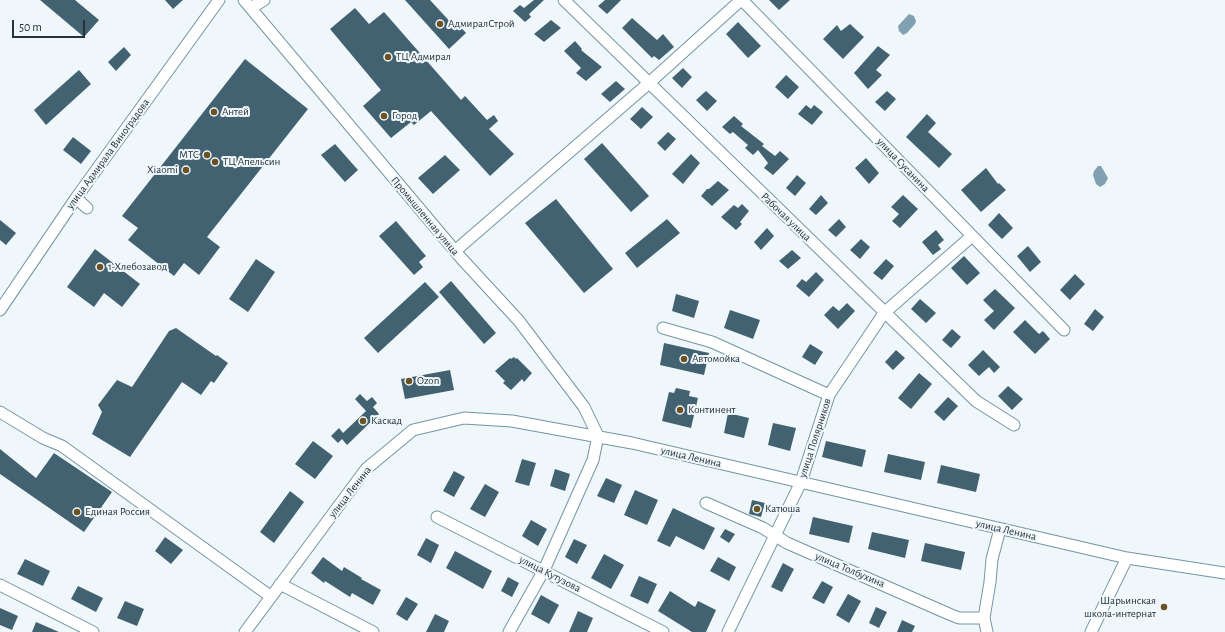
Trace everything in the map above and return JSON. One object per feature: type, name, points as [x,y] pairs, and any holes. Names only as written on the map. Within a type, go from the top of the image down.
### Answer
[{"type":"street","name":"улица Адмирала Виноградова","points":[[0,310],[76,198],[219,0]]},
{"type":"street","points":[[247,4],[264,0]]},
{"type":"street","name":"Рабочая улица","points":[[564,0],[976,401],[1014,425]]},
{"type":"street","points":[[455,251],[741,0]]},
{"type":"street","name":"улица Сусанина","points":[[741,0],[1064,330]]},
{"type":"street","name":"Промышленная улица","points":[[247,4],[455,251],[519,320],[584,407],[598,436]]},
{"type":"street","points":[[76,198],[87,208]]},
{"type":"street","name":"улица Полярников","points":[[728,632],[801,482],[829,395],[884,313],[972,236]]},
{"type":"street","points":[[663,328],[712,342],[829,395]]},
{"type":"street","points":[[0,412],[43,438],[62,446],[270,596]]},
{"type":"street","name":"улица Ленина","points":[[245,632],[270,596],[366,469],[413,430],[464,418],[512,421],[598,436],[1128,558],[1225,573]]},
{"type":"street","points":[[509,632],[544,570],[592,460],[598,436]]},
{"type":"street","name":"улица Толбухина","points":[[706,503],[763,528],[787,543],[954,616],[969,619],[984,618]]},
{"type":"street","name":"улица Кутузова","points":[[437,517],[544,570],[663,632]]},
{"type":"street","points":[[987,632],[984,618],[992,559],[1000,528]]},
{"type":"street","points":[[1091,632],[1128,558]]},
{"type":"street","points":[[0,584],[93,632]]},
{"type":"street","points":[[280,584],[373,632]]},
{"type":"water","points":[[909,14],[914,16],[916,21],[907,33],[903,35],[899,31],[898,26]]},
{"type":"water","points":[[1098,166],[1101,166],[1108,178],[1105,184],[1100,187],[1096,184],[1093,175]]},
{"type":"building","points":[[40,0],[75,0],[99,20],[84,37]]},
{"type":"building","points":[[165,0],[183,0],[173,9]]},
{"type":"building","name":"АдмиралСтрой","points":[[405,0],[430,0],[454,26],[457,23],[466,33],[449,49]]},
{"type":"building","points":[[534,0],[544,0],[529,14],[531,17],[525,22],[513,11],[520,5],[524,8]]},
{"type":"building","points":[[605,0],[621,0],[607,14],[598,6]]},
{"type":"building","points":[[769,0],[790,0],[779,10]]},
{"type":"building","name":"ТЦ Адмирал","points":[[355,8],[369,24],[384,12],[461,100],[465,96],[487,120],[494,115],[498,121],[489,129],[514,154],[490,176],[431,111],[414,125],[411,122],[391,138],[363,106],[381,90],[330,29]]},
{"type":"building","points":[[632,18],[657,40],[663,34],[674,47],[659,60],[654,56],[652,58],[622,28]]},
{"type":"building","points":[[551,20],[561,28],[544,42],[534,34]]},
{"type":"building","points":[[738,22],[761,46],[748,58],[726,34]]},
{"type":"building","points":[[850,24],[864,37],[843,59],[823,39],[837,25],[841,31]]},
{"type":"building","points":[[575,41],[582,49],[581,50],[602,67],[586,81],[576,73],[581,68],[564,51]]},
{"type":"building","points":[[878,46],[890,55],[876,70],[882,75],[868,89],[854,73]]},
{"type":"building","points":[[124,47],[131,55],[116,71],[108,62]]},
{"type":"building","name":"ТЦ Апельсин","points":[[245,59],[308,109],[207,237],[220,247],[199,275],[184,263],[174,276],[128,240],[138,228],[122,216]]},
{"type":"building","points":[[683,68],[692,77],[682,88],[672,78]]},
{"type":"building","points":[[79,70],[91,84],[46,125],[34,110]]},
{"type":"building","points":[[786,75],[799,87],[788,99],[775,87]]},
{"type":"building","points":[[616,81],[625,89],[610,102],[601,94]]},
{"type":"building","points":[[706,91],[717,101],[707,111],[696,100]]},
{"type":"building","points":[[887,91],[896,99],[885,111],[875,102]]},
{"type":"building","points":[[806,105],[811,109],[814,105],[823,112],[812,125],[798,114]]},
{"type":"building","points":[[642,107],[653,117],[641,129],[630,119]]},
{"type":"building","points":[[927,114],[936,123],[928,132],[952,154],[939,168],[906,137]]},
{"type":"building","points":[[734,116],[743,124],[741,126],[764,144],[762,146],[775,156],[780,151],[789,159],[773,175],[764,168],[768,163],[758,150],[753,155],[745,148],[748,145],[733,132],[730,134],[722,127]]},
{"type":"building","points":[[668,132],[676,139],[665,151],[657,143]]},
{"type":"building","points":[[73,137],[91,151],[81,164],[63,150]]},
{"type":"building","points":[[602,143],[649,196],[631,212],[584,159]]},
{"type":"building","points":[[335,144],[358,170],[345,182],[321,155]]},
{"type":"building","points":[[691,154],[700,163],[683,184],[672,174]]},
{"type":"building","points":[[445,155],[460,170],[433,194],[418,178]]},
{"type":"building","points":[[866,158],[879,173],[869,184],[855,168]]},
{"type":"building","points":[[986,168],[998,184],[999,183],[1006,190],[981,212],[961,190]]},
{"type":"building","points":[[797,175],[806,183],[795,196],[786,188]]},
{"type":"building","points":[[718,181],[729,190],[712,206],[701,196],[707,189]]},
{"type":"building","points":[[821,195],[828,203],[816,215],[809,209]]},
{"type":"building","points":[[903,195],[918,209],[900,228],[892,221],[899,214],[891,207]]},
{"type":"building","points":[[556,199],[613,269],[584,293],[525,223]]},
{"type":"building","points":[[742,204],[749,211],[740,222],[742,224],[736,230],[721,217],[734,205],[738,208]]},
{"type":"building","points":[[999,213],[1013,228],[1002,239],[988,225]]},
{"type":"building","points":[[667,219],[680,233],[637,268],[625,253]]},
{"type":"building","points":[[839,219],[846,227],[836,237],[828,230]]},
{"type":"building","points":[[0,220],[16,233],[6,245],[0,240]]},
{"type":"building","points":[[396,221],[426,256],[419,262],[423,267],[414,275],[379,236]]},
{"type":"building","points":[[767,228],[774,236],[761,250],[754,242]]},
{"type":"building","points":[[936,230],[944,240],[938,245],[941,249],[933,255],[922,242]]},
{"type":"building","points":[[861,239],[870,247],[860,259],[850,250]]},
{"type":"building","points":[[1028,246],[1041,262],[1030,272],[1017,256]]},
{"type":"building","name":"1-Хлебозавод","points":[[95,249],[140,284],[122,307],[104,293],[94,307],[67,287]]},
{"type":"building","points":[[792,250],[801,258],[788,269],[779,261]]},
{"type":"building","points":[[964,256],[980,273],[967,285],[951,268]]},
{"type":"building","points":[[256,259],[275,272],[248,312],[229,299]]},
{"type":"building","points":[[886,259],[894,266],[882,280],[873,273]]},
{"type":"building","points":[[816,272],[824,280],[809,297],[796,286],[802,279],[806,282]]},
{"type":"building","points":[[1075,274],[1085,284],[1070,300],[1060,290]]},
{"type":"building","points":[[451,281],[496,333],[484,344],[439,292]]},
{"type":"building","points":[[425,282],[439,297],[378,353],[364,338]]},
{"type":"building","points":[[995,289],[1015,308],[994,330],[984,320],[994,311],[983,300]]},
{"type":"building","points":[[676,294],[699,301],[694,318],[672,311]]},
{"type":"building","points":[[920,299],[936,313],[926,323],[911,309]]},
{"type":"building","points":[[847,303],[855,311],[838,329],[824,315],[833,306],[839,311]]},
{"type":"building","points":[[1095,309],[1104,317],[1093,331],[1084,324]]},
{"type":"building","points":[[730,310],[760,320],[753,339],[724,328]]},
{"type":"building","points":[[1025,320],[1039,334],[1043,331],[1050,339],[1035,354],[1013,332]]},
{"type":"building","points":[[176,328],[228,363],[214,383],[211,381],[201,395],[182,382],[130,457],[92,434],[102,412],[98,405],[117,380],[132,387],[169,331]]},
{"type":"building","points":[[952,329],[961,337],[951,348],[942,340]]},
{"type":"building","name":"Автомойка","points":[[664,343],[709,353],[704,375],[660,365]]},
{"type":"building","points":[[810,344],[823,352],[815,365],[802,357]]},
{"type":"building","points":[[896,350],[905,358],[893,370],[885,362]]},
{"type":"building","points":[[983,350],[1000,367],[994,373],[989,367],[979,376],[968,365]]},
{"type":"building","points":[[514,357],[516,359],[517,358],[532,373],[524,382],[522,379],[511,390],[503,383],[505,381],[495,371],[510,358],[511,359]]},
{"type":"building","points":[[450,370],[454,390],[405,399],[401,379]]},
{"type":"building","points":[[919,373],[932,384],[911,409],[898,398]]},
{"type":"building","points":[[1008,386],[1023,399],[1012,410],[998,396]]},
{"type":"building","name":"Континент","points":[[676,388],[690,391],[689,396],[698,398],[691,428],[662,421],[669,392],[674,393]]},
{"type":"building","name":"Каскад","points":[[360,394],[367,401],[372,397],[377,403],[373,407],[379,414],[347,445],[342,439],[338,443],[331,436],[339,428],[343,433],[366,411],[355,399]]},
{"type":"building","points":[[948,397],[958,406],[944,421],[934,412]]},
{"type":"building","points":[[728,413],[749,418],[744,438],[724,433]]},
{"type":"building","points":[[773,423],[796,428],[790,451],[768,445]]},
{"type":"building","points":[[313,441],[333,456],[315,479],[295,464]]},
{"type":"building","points":[[826,441],[866,450],[862,467],[822,457]]},
{"type":"building","name":"Единая Россия","points":[[0,449],[36,478],[54,453],[112,492],[84,532],[0,474]]},
{"type":"building","points":[[888,454],[925,462],[921,480],[884,472]]},
{"type":"building","points":[[522,459],[536,463],[529,486],[515,482]]},
{"type":"building","points":[[941,465],[980,474],[976,492],[937,483]]},
{"type":"building","points":[[555,469],[570,474],[565,491],[550,486]]},
{"type":"building","points":[[454,471],[465,477],[454,497],[443,491]]},
{"type":"building","points":[[606,478],[622,485],[614,503],[597,496]]},
{"type":"building","points":[[485,484],[499,492],[485,517],[470,509]]},
{"type":"building","points":[[635,490],[658,500],[647,525],[624,515]]},
{"type":"building","points":[[290,491],[304,502],[274,543],[260,532]]},
{"type":"building","name":"Катюша","points":[[752,500],[765,503],[761,517],[749,514]]},
{"type":"building","points":[[673,508],[715,528],[704,550],[676,536],[670,547],[657,541]]},
{"type":"building","points":[[813,517],[853,526],[849,543],[809,534]]},
{"type":"building","points":[[531,520],[547,529],[538,546],[522,536]]},
{"type":"building","points":[[725,529],[735,534],[729,543],[720,537]]},
{"type":"building","points":[[872,532],[909,540],[905,558],[868,549]]},
{"type":"building","points":[[165,537],[183,550],[171,564],[155,551]]},
{"type":"building","points":[[426,538],[439,545],[431,563],[417,555]]},
{"type":"building","points":[[574,539],[587,545],[577,564],[565,557]]},
{"type":"building","points":[[925,543],[965,552],[961,570],[921,561]]},
{"type":"building","points":[[455,551],[492,571],[483,589],[446,568]]},
{"type":"building","points":[[604,554],[624,565],[611,589],[591,578]]},
{"type":"building","points":[[323,557],[342,571],[344,567],[362,578],[361,579],[381,590],[373,605],[352,593],[350,597],[325,581],[324,583],[311,573]]},
{"type":"building","points":[[718,557],[736,567],[729,581],[710,571]]},
{"type":"building","points":[[25,559],[50,571],[43,586],[17,574]]},
{"type":"building","points":[[783,563],[794,569],[782,592],[771,587]]},
{"type":"building","points":[[639,576],[657,584],[648,604],[630,596]]},
{"type":"building","points":[[508,577],[519,583],[512,597],[501,591]]},
{"type":"building","points":[[822,581],[833,587],[824,604],[812,598]]},
{"type":"building","points":[[78,586],[103,598],[96,612],[71,599]]},
{"type":"building","points":[[670,591],[695,607],[698,601],[716,610],[706,632],[692,632],[658,611]]},
{"type":"building","points":[[848,594],[861,601],[849,623],[836,615]]},
{"type":"building","points":[[541,595],[559,605],[549,624],[531,614]]},
{"type":"building","points":[[406,597],[418,604],[407,621],[396,614]]},
{"type":"building","points":[[125,601],[144,609],[137,626],[117,618]]},
{"type":"building","points":[[876,607],[887,612],[879,628],[869,623]]},
{"type":"building","points":[[0,608],[18,616],[12,630],[0,625]]},
{"type":"building","points":[[578,611],[593,618],[587,632],[569,632]]},
{"type":"building","points":[[435,614],[449,621],[444,632],[426,632]]},
{"type":"building","points":[[902,620],[915,626],[912,632],[897,632]]},
{"type":"building","points":[[36,622],[59,632],[32,632]]},
{"type":"place","name":"АдмиралСтрой","points":[[440,24]]},
{"type":"place","name":"ТЦ Адмирал","points":[[388,57]]},
{"type":"place","name":"Антей","points":[[214,112]]},
{"type":"place","name":"Город","points":[[384,116]]},
{"type":"place","name":"МТС","points":[[207,155]]},
{"type":"place","name":"ТЦ Апельсин","points":[[215,162]]},
{"type":"place","name":"Xiaomi","points":[[186,170]]},
{"type":"place","name":"1-Хлебозавод","points":[[100,267]]},
{"type":"place","name":"Автомойка","points":[[684,359]]},
{"type":"place","name":"Ozon","points":[[409,381]]},
{"type":"place","name":"Континент","points":[[680,410]]},
{"type":"place","name":"Каскад","points":[[363,421]]},
{"type":"place","name":"Катюша","points":[[757,509]]},
{"type":"place","name":"Единая Россия","points":[[77,512]]},
{"type":"place","name":"Шарьинская школа-интернат","points":[[1164,607]]}]
